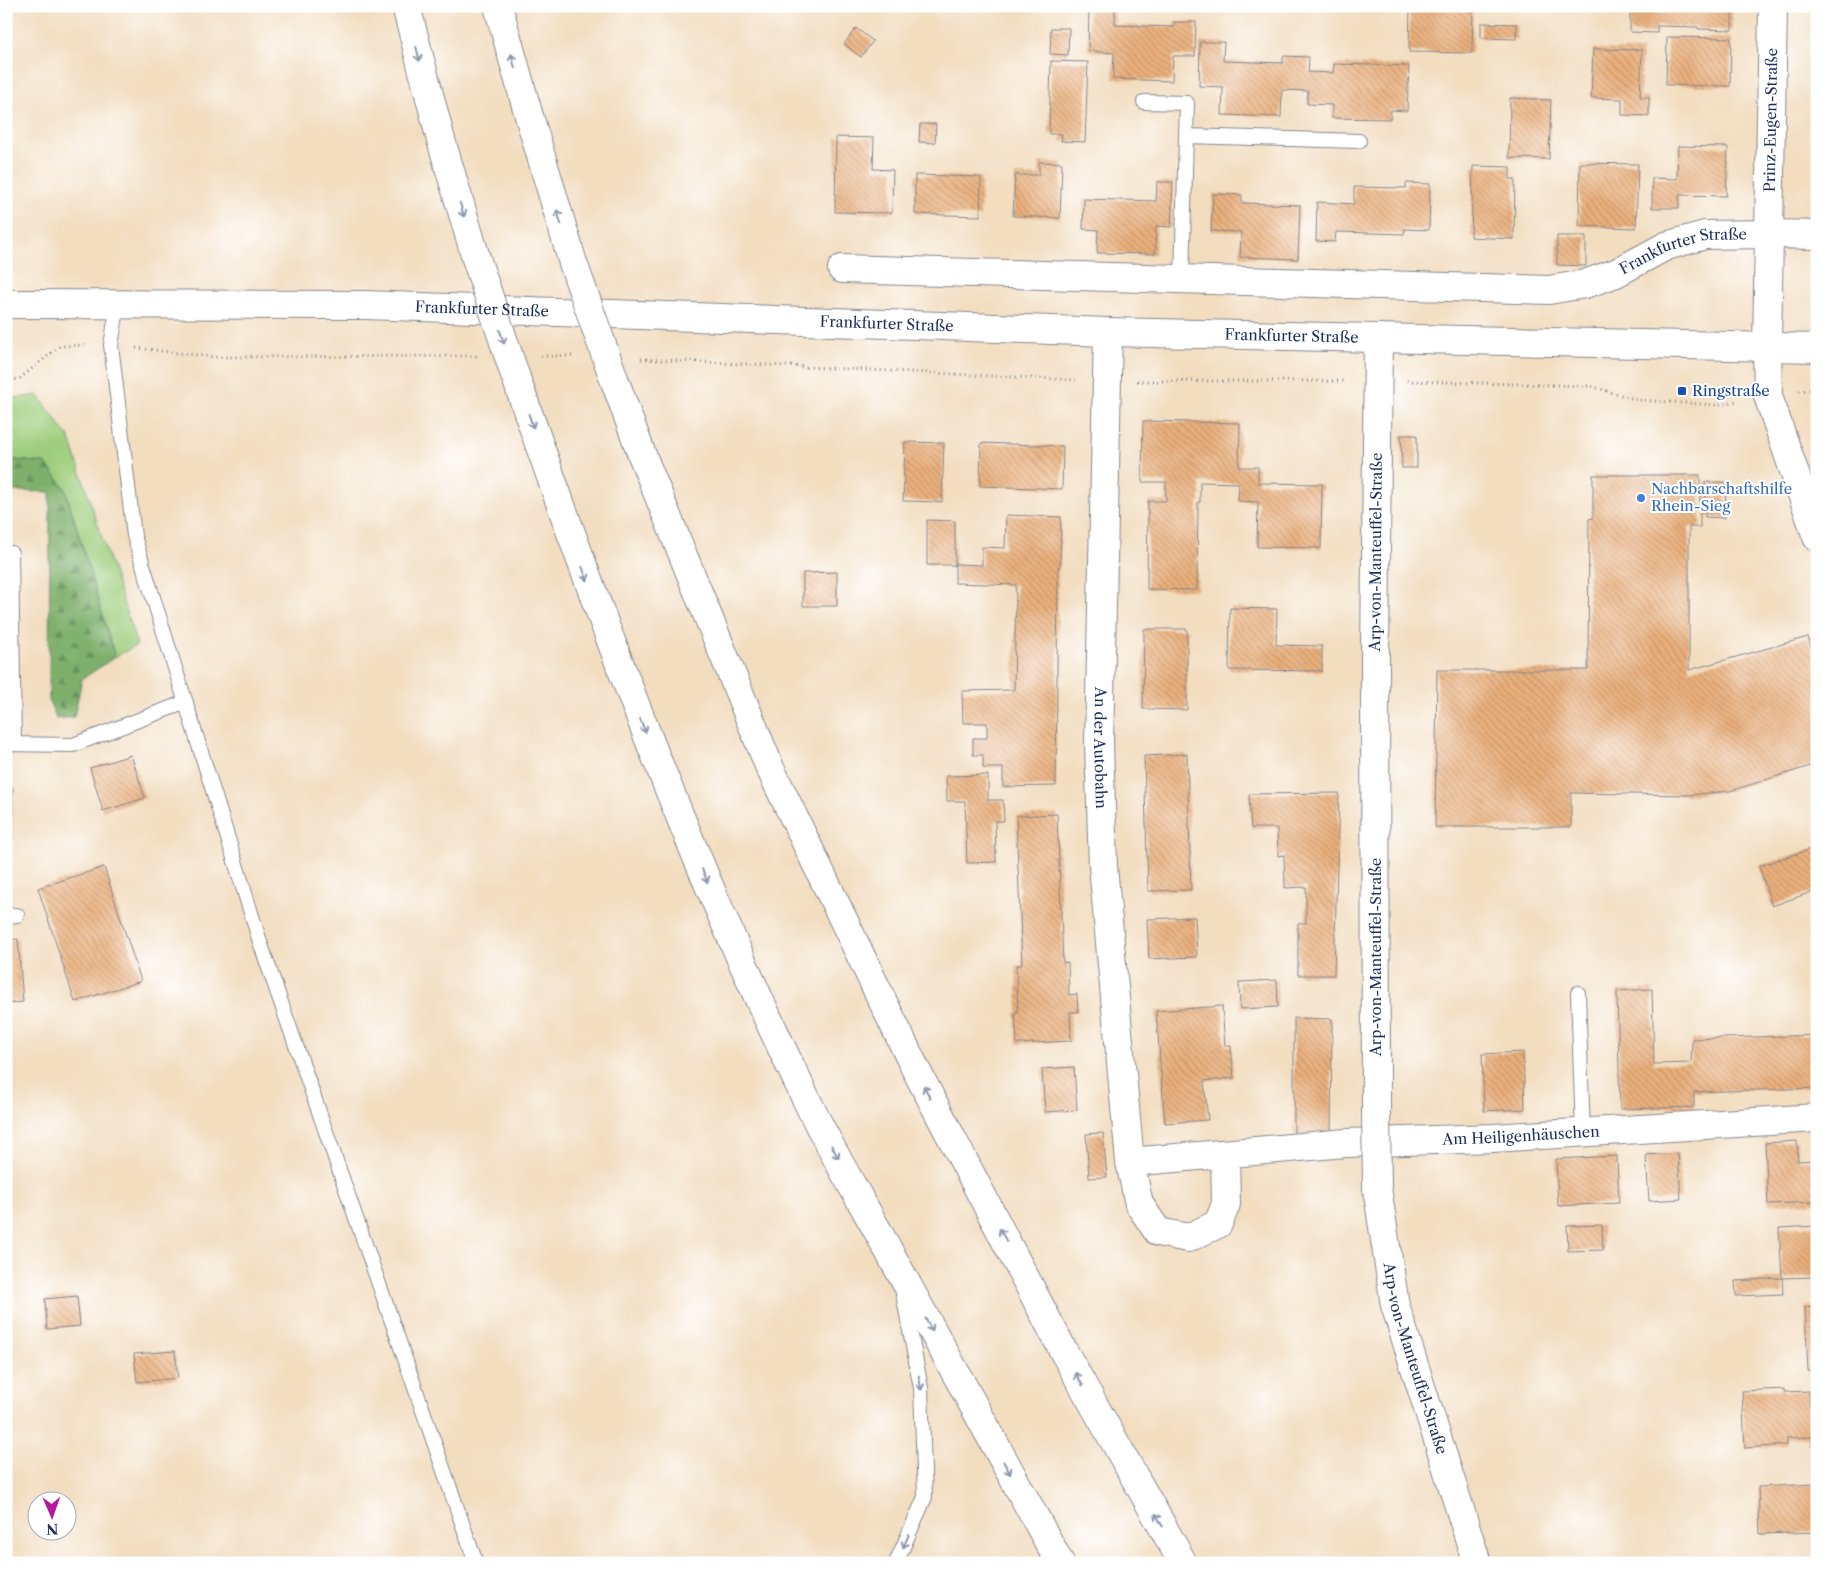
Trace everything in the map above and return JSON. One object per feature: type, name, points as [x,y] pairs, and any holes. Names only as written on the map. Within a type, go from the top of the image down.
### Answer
[{"type":"main road","points":[[406,6],[441,140],[476,258],[515,375],[580,561],[626,684],[706,877],[741,958],[811,1109],[1060,1563]]},
{"type":"main road","points":[[498,6],[526,109],[574,263],[613,376],[642,455],[770,768],[914,1066],[1064,1352],[1183,1563]]},
{"type":"main road","name":"Prinz-Eugen-Straße","points":[[1769,234],[1773,6]]},
{"type":"main road","name":"Frankfurter Straße","points":[[1766,347],[1769,234]]},
{"type":"main road","name":"Frankfurter Straße","points":[[842,269],[1550,290],[1585,284],[1616,273],[1666,246],[1705,235],[1817,235]]},
{"type":"main road","name":"Frankfurter Straße","points":[[6,304],[365,305],[1108,332],[1817,348]]},
{"type":"main road","name":"An der Autobahn","points":[[1108,332],[1099,744],[1103,866],[1130,1162]]},
{"type":"main road","name":"Arp-von-Manteuffel-Straße","points":[[1378,338],[1375,649],[1376,1111],[1378,1188],[1395,1305],[1477,1563]]},
{"type":"main road","points":[[1766,347],[1768,396],[1817,537]]},
{"type":"main road","name":"Am Heiligenhäuschen","points":[[1130,1162],[1346,1143],[1493,1138],[1817,1118]]},
{"type":"main road","points":[[1130,1162],[1139,1204],[1158,1232],[1188,1238],[1218,1224],[1226,1204],[1225,1154]]},
{"type":"lane","points":[[1144,102],[1187,103],[1182,278]]},
{"type":"lane","points":[[1186,136],[1359,141]]},
{"type":"lane","points":[[118,304],[111,345],[134,536],[261,945],[476,1563]]},
{"type":"lane","points":[[6,553],[11,553],[10,744],[73,745],[186,702]]},
{"type":"lane","points":[[1578,993],[1583,1133]]},
{"type":"lane","points":[[896,1563],[925,1497],[921,1388],[897,1266]]},
{"type":"path","points":[[6,376],[18,380],[60,346],[111,345],[213,357],[478,356]]},
{"type":"path","points":[[537,356],[576,356]]},
{"type":"path","points":[[635,359],[1108,381],[1377,381],[1590,386],[1638,400],[1716,405],[1817,389]]},
{"type":"green space","points":[[6,394],[16,398],[38,395],[70,439],[137,645],[115,657],[65,488],[45,463],[6,459]]},
{"type":"green space","points":[[6,459],[45,463],[65,488],[115,657],[82,679],[74,717],[56,719],[49,700],[50,492],[6,491]]},
{"type":"building","points":[[1410,6],[1473,6],[1472,53],[1409,52]]},
{"type":"building","points":[[1536,6],[1577,6],[1577,8],[1536,8]]},
{"type":"building","points":[[1635,6],[1732,6],[1732,30],[1657,26],[1657,33],[1630,32],[1630,10],[1635,10]]},
{"type":"building","points":[[1089,8],[1115,8],[1115,25],[1174,27],[1174,22],[1196,22],[1195,56],[1173,56],[1172,81],[1113,79],[1114,53],[1088,51]]},
{"type":"building","points":[[1481,23],[1517,24],[1516,39],[1481,38]]},
{"type":"building","points":[[856,28],[873,41],[861,57],[844,44]]},
{"type":"building","points":[[1051,28],[1069,28],[1068,55],[1050,54]]},
{"type":"building","points":[[1667,37],[1731,38],[1730,86],[1666,85]]},
{"type":"building","points":[[1200,42],[1224,42],[1223,61],[1283,63],[1283,56],[1309,57],[1308,72],[1333,73],[1334,64],[1409,66],[1407,111],[1391,110],[1390,119],[1332,118],[1332,105],[1307,104],[1308,91],[1282,90],[1281,117],[1222,115],[1223,87],[1199,86]]},
{"type":"building","points":[[1593,49],[1642,50],[1640,97],[1649,97],[1649,116],[1622,115],[1622,99],[1591,98]]},
{"type":"building","points":[[1051,61],[1088,62],[1085,142],[1061,141],[1062,134],[1049,134]]},
{"type":"building","points":[[1510,98],[1551,100],[1549,159],[1509,158]]},
{"type":"building","points":[[920,124],[936,124],[935,143],[919,142]]},
{"type":"building","points":[[836,137],[874,138],[873,169],[893,170],[892,213],[835,212]]},
{"type":"building","points":[[1678,146],[1728,147],[1726,196],[1679,195],[1679,208],[1652,208],[1652,178],[1677,179]]},
{"type":"building","points":[[1039,162],[1062,163],[1060,218],[1013,216],[1015,175],[1039,175]]},
{"type":"building","points":[[1580,163],[1638,164],[1636,228],[1579,226]]},
{"type":"building","points":[[1473,166],[1510,167],[1510,179],[1515,179],[1514,239],[1471,237]]},
{"type":"building","points":[[1815,170],[1817,170],[1817,205],[1814,205]]},
{"type":"building","points":[[915,175],[981,177],[980,216],[915,214]]},
{"type":"building","points":[[1157,182],[1173,182],[1171,227],[1156,226],[1155,254],[1097,253],[1098,230],[1083,229],[1084,199],[1156,201]]},
{"type":"building","points":[[1406,183],[1430,184],[1429,230],[1405,229],[1404,234],[1336,232],[1335,242],[1316,241],[1317,202],[1354,204],[1354,187],[1406,188]]},
{"type":"building","points":[[1213,194],[1242,195],[1242,203],[1300,205],[1298,259],[1240,257],[1241,232],[1211,231]]},
{"type":"building","points":[[1557,236],[1586,236],[1586,266],[1557,265]]},
{"type":"building","points":[[1143,421],[1240,423],[1239,467],[1258,467],[1258,483],[1322,484],[1321,548],[1257,547],[1258,502],[1238,501],[1239,483],[1200,482],[1197,590],[1147,589],[1148,501],[1166,501],[1166,482],[1142,482]]},
{"type":"building","points":[[1401,435],[1417,435],[1417,468],[1402,468]]},
{"type":"building","points":[[905,442],[944,443],[942,502],[903,501]]},
{"type":"building","points":[[981,443],[1063,446],[1062,489],[980,486]]},
{"type":"building","points":[[1593,475],[1700,475],[1700,527],[1689,527],[1689,670],[1808,637],[1817,667],[1817,764],[1730,791],[1688,795],[1571,793],[1571,827],[1435,827],[1437,670],[1588,670],[1589,519],[1593,518]]},
{"type":"building","points":[[1705,482],[1726,482],[1725,518],[1705,517]]},
{"type":"building","points":[[1006,515],[1061,517],[1060,567],[1058,567],[1056,786],[1003,787],[1003,768],[983,768],[983,755],[973,755],[973,738],[987,738],[987,723],[963,723],[962,691],[1014,690],[1016,585],[955,583],[955,564],[982,565],[982,547],[1005,548]]},
{"type":"building","points":[[927,520],[955,521],[955,565],[927,565]]},
{"type":"building","points":[[837,572],[837,606],[803,606],[803,573]]},
{"type":"building","points":[[1230,608],[1277,609],[1276,645],[1322,646],[1322,671],[1229,670]]},
{"type":"building","points":[[1144,629],[1187,629],[1187,710],[1143,709]]},
{"type":"building","points":[[1187,754],[1191,890],[1148,891],[1144,756]]},
{"type":"building","points":[[131,755],[145,798],[103,811],[90,768]]},
{"type":"building","points":[[988,775],[988,800],[1003,800],[1004,821],[995,821],[996,862],[967,863],[965,801],[947,801],[946,776]]},
{"type":"building","points":[[6,788],[13,788],[12,843],[6,843]]},
{"type":"building","points":[[1339,793],[1334,975],[1298,975],[1298,923],[1306,923],[1306,887],[1285,888],[1284,855],[1278,856],[1277,828],[1251,828],[1249,794]]},
{"type":"building","points":[[1057,814],[1063,963],[1068,962],[1069,995],[1077,994],[1078,1012],[1070,1012],[1071,1041],[1017,1044],[1015,1012],[1018,1012],[1016,965],[1022,965],[1016,816]]},
{"type":"building","points":[[1817,847],[1817,890],[1772,906],[1759,866]]},
{"type":"building","points":[[104,867],[141,981],[75,1002],[38,888]]},
{"type":"building","points":[[1195,917],[1197,957],[1149,959],[1147,919]]},
{"type":"building","points":[[18,939],[23,1002],[6,1004],[6,940]]},
{"type":"building","points":[[1277,980],[1278,1007],[1240,1009],[1239,982]]},
{"type":"building","points":[[1652,989],[1654,1064],[1691,1063],[1692,1039],[1817,1035],[1817,1088],[1694,1092],[1694,1107],[1620,1109],[1617,991]]},
{"type":"building","points":[[1222,1006],[1225,1046],[1231,1046],[1234,1078],[1204,1081],[1208,1120],[1165,1123],[1156,1011]]},
{"type":"building","points":[[1294,1018],[1332,1019],[1331,1134],[1294,1137]]},
{"type":"building","points":[[1523,1052],[1525,1109],[1484,1111],[1482,1054]]},
{"type":"building","points":[[1074,1067],[1077,1110],[1045,1112],[1042,1069]]},
{"type":"building","points":[[1103,1133],[1107,1177],[1089,1178],[1086,1134]]},
{"type":"building","points":[[1797,1141],[1798,1161],[1817,1160],[1817,1202],[1768,1204],[1765,1143]]},
{"type":"building","points":[[1678,1153],[1681,1199],[1649,1201],[1646,1155]]},
{"type":"building","points":[[1617,1156],[1619,1203],[1558,1206],[1556,1159]]},
{"type":"building","points":[[1602,1225],[1603,1250],[1568,1251],[1567,1226]]},
{"type":"building","points":[[1817,1226],[1817,1277],[1782,1278],[1779,1228]]},
{"type":"building","points":[[1782,1278],[1783,1294],[1736,1296],[1735,1281]]},
{"type":"building","points":[[77,1296],[80,1326],[47,1329],[45,1299]]},
{"type":"building","points":[[1817,1306],[1817,1371],[1808,1371],[1805,1307]]},
{"type":"building","points":[[175,1351],[178,1378],[137,1382],[134,1354]]},
{"type":"building","points":[[1784,1389],[1784,1392],[1809,1391],[1810,1407],[1817,1406],[1817,1445],[1812,1446],[1812,1437],[1787,1438],[1787,1445],[1745,1448],[1742,1391]]},
{"type":"building","points":[[1816,1484],[1817,1532],[1760,1534],[1758,1487]]},
{"type":"place","name":"Ringstraße","points":[[1682,391]]},
{"type":"place","name":"Nachbarschaftshilfe Rhein-Sieg","points":[[1641,498]]}]
